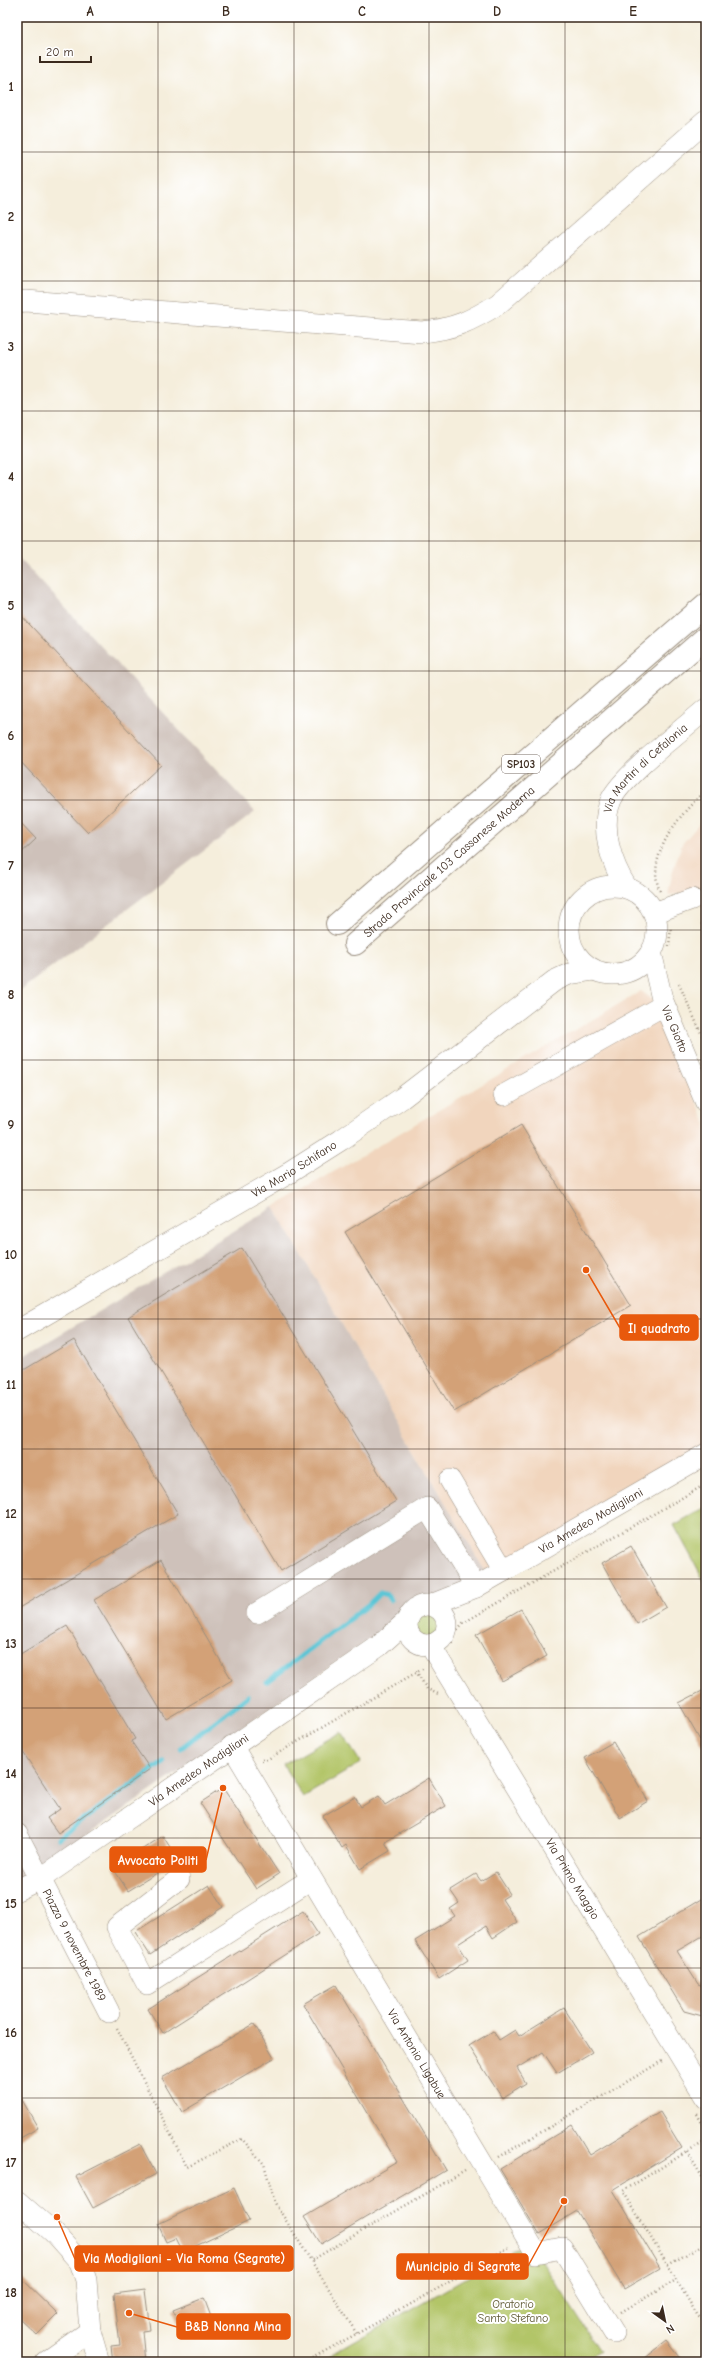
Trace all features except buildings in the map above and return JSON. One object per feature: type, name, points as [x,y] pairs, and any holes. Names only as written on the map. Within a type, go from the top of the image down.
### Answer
[{"type":"highway","name":"SP103","points":[[337,924],[706,604]]},
{"type":"highway","name":"Strada Provinciale 103 Cassanese Moderna","points":[[355,944],[706,637]]},
{"type":"street","points":[[17,302],[26,301],[422,332],[447,329],[474,319],[498,304],[706,121]]},
{"type":"street","name":"Via Martiri di Cefalonia","points":[[627,888],[612,860],[608,826],[611,800],[620,786],[706,709]]},
{"type":"street","name":"Via Martiri di Cefalonia","points":[[590,892],[602,871],[609,840]]},
{"type":"street","points":[[605,886],[627,888],[662,910],[657,935],[660,950],[642,964],[624,973],[609,974],[594,970],[578,958],[569,938],[568,925],[572,912],[580,900],[590,892],[605,886]]},
{"type":"street","points":[[662,910],[692,899]]},
{"type":"street","points":[[554,981],[569,938]]},
{"type":"street","name":"Via Giotto","points":[[660,950],[663,1002]]},
{"type":"street","name":"Via Mario Schifano","points":[[17,1331],[289,1173],[341,1140],[402,1098],[554,981],[569,974],[594,970]]},
{"type":"street","name":"Via Giotto","points":[[624,973],[644,981],[663,1002],[706,1103]]},
{"type":"street","points":[[504,1094],[663,1002]]},
{"type":"street","name":"Via Amedeo Modigliani","points":[[17,1890],[40,1878],[379,1646],[408,1620],[415,1608],[424,1605],[431,1605],[476,1587],[706,1454]]},
{"type":"street","points":[[450,1480],[504,1571]]},
{"type":"street","points":[[257,1613],[427,1508],[476,1587]]},
{"type":"street","name":"Via Amedeo Modigliani","points":[[379,1646],[434,1641],[459,1604],[476,1587]]},
{"type":"street","points":[[408,1620],[408,1628],[434,1641],[443,1612],[431,1605]]},
{"type":"street","name":"Via Primo Maggio","points":[[434,1641],[706,2098]]},
{"type":"street","name":"Via Antonio Ligabue","points":[[232,1746],[536,2253],[562,2248],[610,2327]]},
{"type":"street","name":"Piazza 9 novembre 1989","points":[[17,1834],[109,2012]]},
{"type":"street","points":[[179,1878],[117,1927],[147,1984],[311,1879]]},
{"type":"street","points":[[17,2202],[52,2232],[80,2262],[86,2280],[90,2331],[99,2362]]},
{"type":"street","points":[[46,2362],[90,2331]]},
{"type":"path","points":[[660,950],[671,934],[662,910],[655,880],[657,863],[671,831],[680,816],[706,790]]},
{"type":"path","points":[[706,922],[702,924],[706,935]]},
{"type":"path","points":[[679,983],[706,1044]]},
{"type":"path","points":[[416,1671],[434,1641],[453,1652],[454,1634],[463,1623],[706,1484]]},
{"type":"path","points":[[109,2012],[187,2167],[242,2139],[264,2164],[275,2203],[357,2334]]},
{"type":"path","points":[[502,2155],[677,2051]]},
{"type":"path","points":[[706,2140],[623,2191],[698,2316],[706,2324]]},
{"type":"path","points":[[687,2152],[706,2183]]},
{"type":"path","points":[[312,2260],[481,2161]]},
{"type":"path","points":[[305,2362],[357,2334],[525,2236]]},
{"type":"path","points":[[668,2265],[706,2243]]},
{"type":"path","points":[[610,2327],[676,2280]]},
{"type":"shaded area","points":[[17,556],[255,812],[17,993]]},
{"type":"shaded area","points":[[706,816],[706,912],[692,892],[668,895],[673,870],[682,844]]},
{"type":"shaded area","points":[[641,991],[656,1002],[706,1124],[706,1449],[487,1575],[274,1207]]},
{"type":"shaded area","points":[[274,1207],[487,1575],[430,1600],[419,1601],[410,1607],[402,1617],[17,1884],[17,1360]]},
{"type":"green space","points":[[706,1507],[706,1584],[674,1525]]},
{"type":"green space","points":[[427,1611],[437,1615],[441,1625],[437,1635],[427,1639],[417,1635],[413,1625],[417,1615]]},
{"type":"green space","points":[[341,1732],[361,1763],[303,1797],[283,1765]]},
{"type":"green space","name":"Oratorio Santo Stefano","points":[[529,2242],[600,2351],[583,2362],[319,2362]]},
{"type":"waterway","points":[[267,1682],[369,1604],[380,1593],[387,1595],[390,1600]]},
{"type":"waterway","points":[[181,1748],[248,1696]]},
{"type":"waterway","points":[[58,1838],[163,1762]]},
{"type":"place","name":"Il quadrato","points":[[586,1270]]},
{"type":"place","name":"Avvocato Politi","points":[[223,1788]]},
{"type":"place","name":"Municipio di Segrate","points":[[564,2201]]},
{"type":"place","name":"Via Modigliani - Via Roma (Segrate)","points":[[57,2217]]},
{"type":"place","name":"B&B Nonna Mina","points":[[129,2313]]}]
